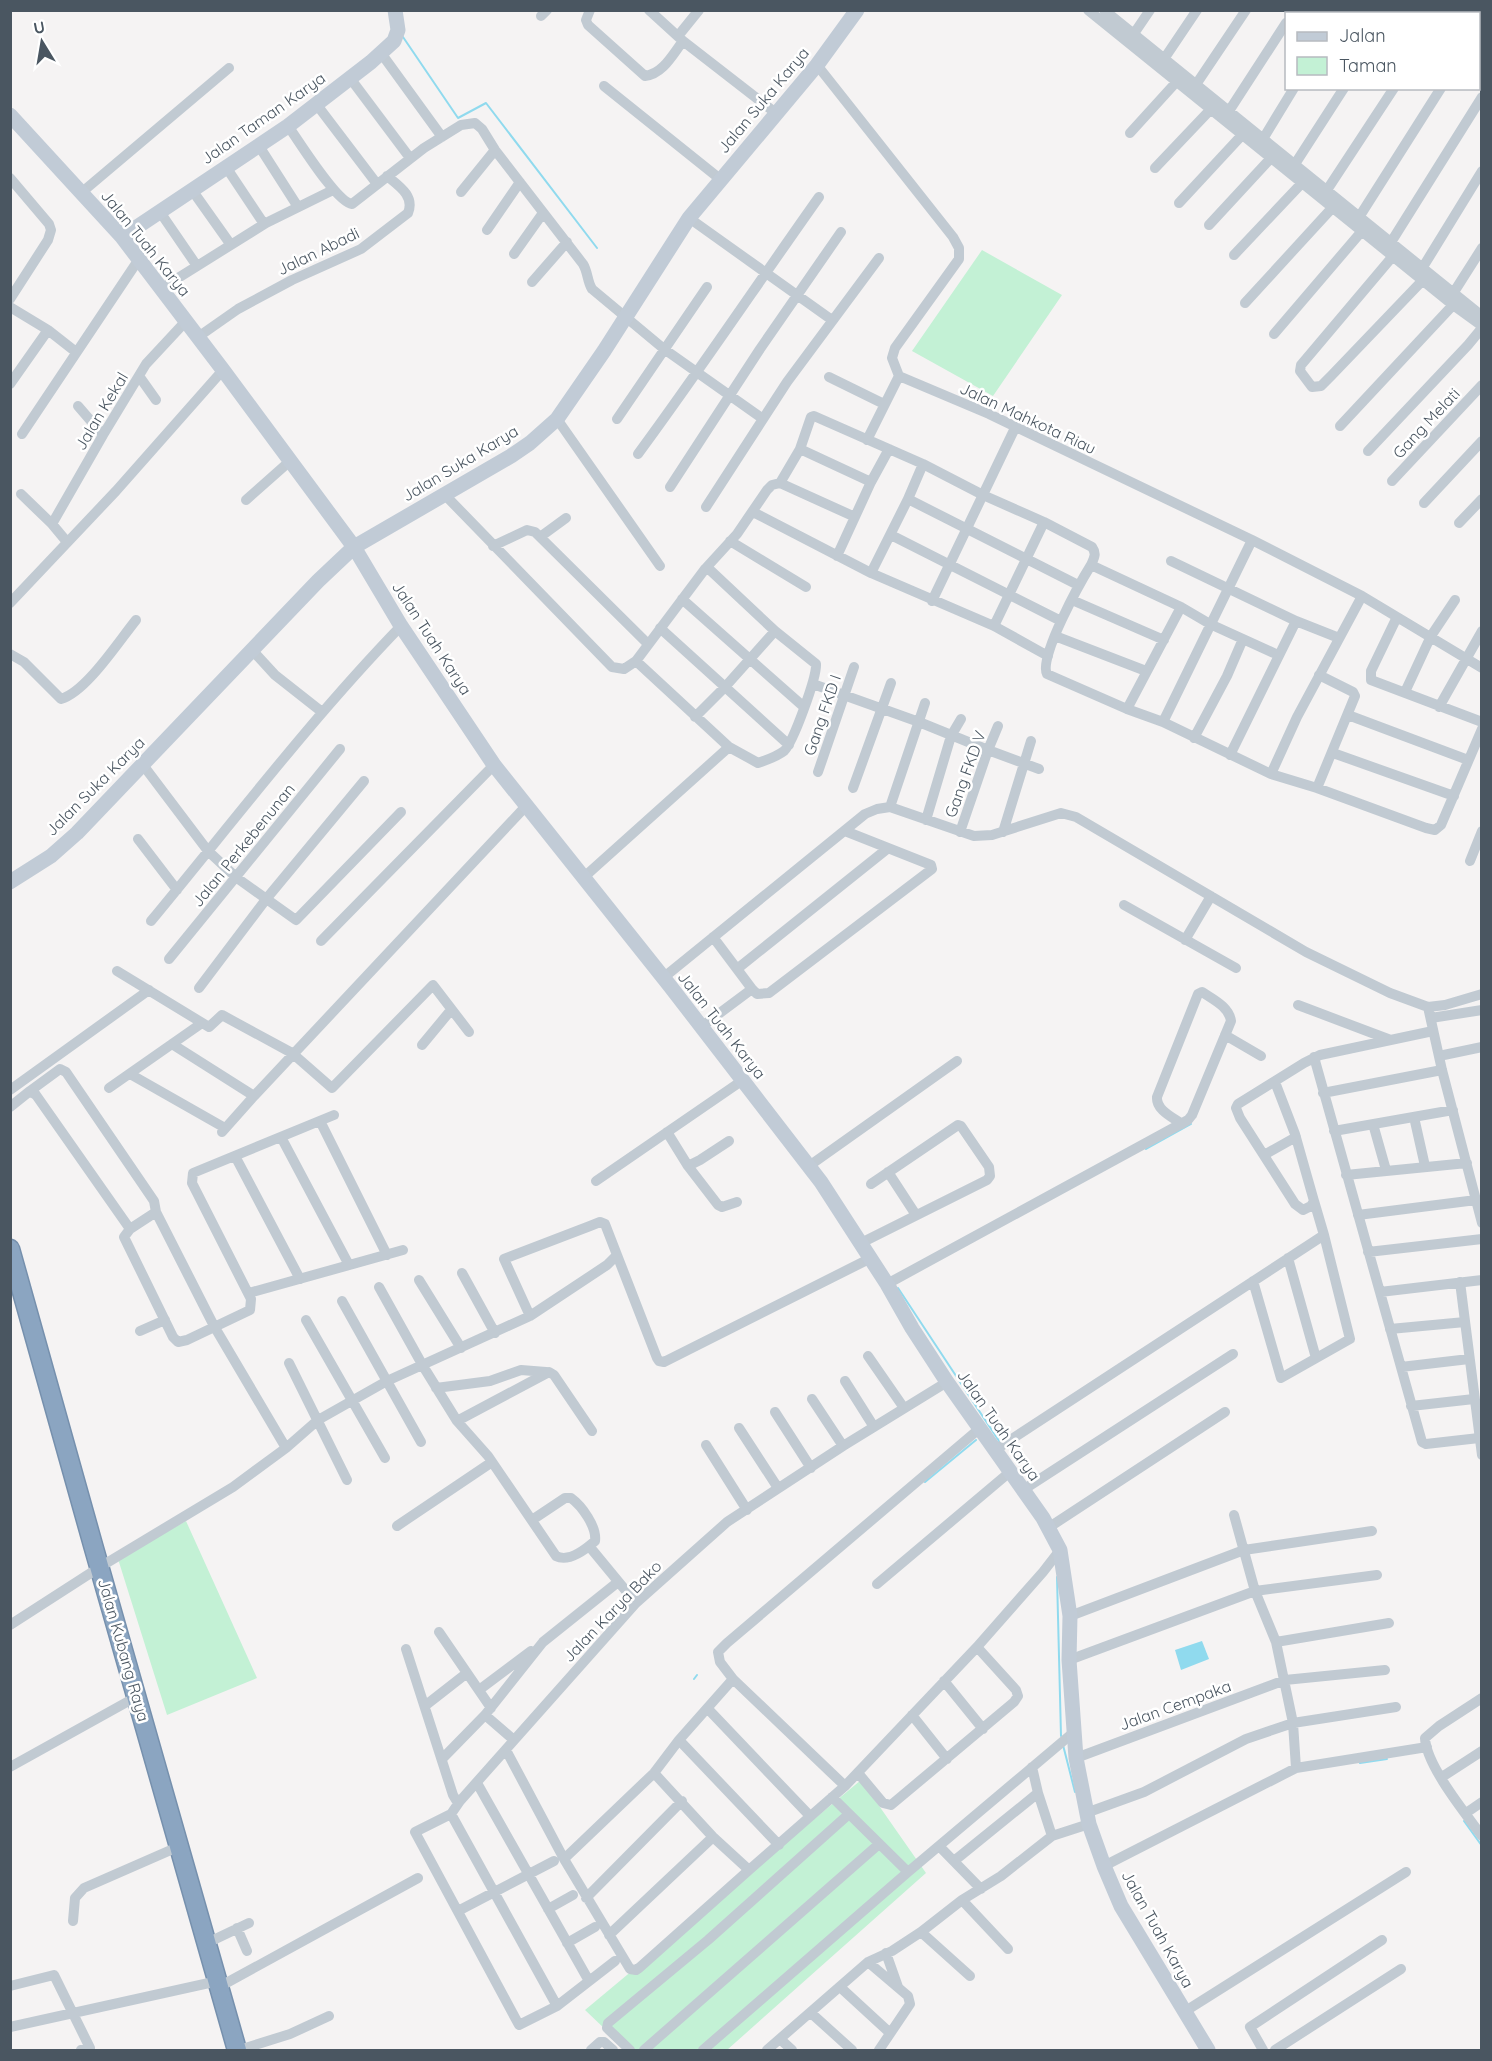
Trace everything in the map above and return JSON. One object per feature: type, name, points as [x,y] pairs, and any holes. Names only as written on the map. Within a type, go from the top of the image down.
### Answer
[{"type":"highway","name":"Jalan Kubang Raya","points":[[10,1249],[238,2050]]},
{"type":"main road","name":"Jalan Taman Karya","points":[[122,237],[288,126],[381,53],[394,41],[398,30],[395,10]]},
{"type":"main road","name":"Jalan Suka Karya","points":[[10,882],[51,856],[77,834],[318,581],[354,547],[511,456],[530,443],[556,419],[604,351],[689,218],[817,65],[850,13]]},
{"type":"main road","name":"Jalan Tuah Karya","points":[[13,123],[122,237],[354,547],[401,626],[494,765],[809,1166],[871,1258],[947,1382],[1011,1471],[1048,1528],[1060,1550],[1070,1616],[1069,1660],[1076,1758],[1088,1819],[1120,1906],[1208,2050]]},
{"type":"street","points":[[590,10],[586,20],[588,25],[645,76],[652,75],[661,69],[699,10]]},
{"type":"street","points":[[649,10],[777,114]]},
{"type":"street","points":[[1088,10],[1103,13],[1164,59],[1179,78],[1195,86],[1210,104],[1229,111],[1327,190],[1359,224]]},
{"type":"street","points":[[1133,35],[1150,10]]},
{"type":"street","points":[[1164,59],[1197,10]]},
{"type":"street","points":[[1195,86],[1246,10]]},
{"type":"street","points":[[1103,13],[1302,183],[1391,249],[1453,305],[1481,320]]},
{"type":"street","points":[[1229,111],[1285,26]]},
{"type":"street","points":[[381,53],[442,137]]},
{"type":"street","points":[[817,65],[953,237],[959,249],[959,259],[895,348],[892,358],[899,376],[867,440]]},
{"type":"street","points":[[81,193],[229,68]]},
{"type":"street","points":[[350,78],[410,158]]},
{"type":"street","points":[[1130,133],[1179,78]]},
{"type":"street","points":[[604,86],[720,179]]},
{"type":"street","points":[[1263,139],[1293,90]]},
{"type":"street","points":[[1295,164],[1343,90]]},
{"type":"street","points":[[1327,190],[1393,90]]},
{"type":"street","points":[[1274,334],[1359,224],[1440,90]]},
{"type":"street","points":[[1423,280],[1321,386],[1312,387],[1300,371],[1301,365],[1391,249],[1482,97]]},
{"type":"street","points":[[1155,168],[1210,104]]},
{"type":"street","points":[[317,105],[376,184]]},
{"type":"street","points":[[288,126],[333,190],[346,203],[352,204],[424,148],[461,125],[475,123],[482,129],[495,150],[587,270],[592,289],[664,349],[763,419]]},
{"type":"street","points":[[1179,203],[1243,134]]},
{"type":"street","points":[[259,146],[298,207]]},
{"type":"street","points":[[461,192],[495,150]]},
{"type":"street","points":[[1209,225],[1272,158]]},
{"type":"street","points":[[226,167],[264,224]]},
{"type":"street","points":[[1423,267],[1482,171]]},
{"type":"street","name":"Jalan Abadi","points":[[198,336],[238,309],[292,280],[361,249],[408,213],[411,206],[408,195],[387,176]]},
{"type":"street","points":[[10,178],[49,224],[51,230],[48,240],[10,299]]},
{"type":"street","points":[[487,230],[520,182]]},
{"type":"street","points":[[1234,255],[1302,183]]},
{"type":"street","points":[[192,190],[231,245]]},
{"type":"street","points":[[162,288],[264,224],[333,190]]},
{"type":"street","points":[[638,454],[698,372],[731,321],[819,197]]},
{"type":"street","points":[[1245,303],[1333,207]]},
{"type":"street","points":[[160,212],[197,266]]},
{"type":"street","points":[[514,254],[543,213]]},
{"type":"street","points":[[689,218],[832,320]]},
{"type":"street","points":[[670,487],[841,232]]},
{"type":"street","points":[[532,282],[567,242]]},
{"type":"street","points":[[1455,292],[1482,248]]},
{"type":"street","points":[[1391,249],[1423,267],[1455,292],[1481,320]]},
{"type":"street","points":[[706,507],[787,382],[879,258]]},
{"type":"street","points":[[22,434],[139,259]]},
{"type":"street","points":[[617,419],[707,287]]},
{"type":"street","points":[[1340,426],[1453,305]]},
{"type":"street","points":[[10,307],[48,330],[76,352]]},
{"type":"street","points":[[1368,451],[1468,345],[1481,320]]},
{"type":"street","name":"Jalan Kekal","points":[[52,524],[146,364],[186,321]]},
{"type":"street","points":[[10,384],[48,330]]},
{"type":"street","points":[[10,603],[116,490],[223,370]]},
{"type":"street","points":[[139,376],[156,400]]},
{"type":"street","name":"Jalan Mahkota Riau","points":[[899,376],[989,414],[1252,540],[1362,596],[1482,668]]},
{"type":"street","points":[[829,377],[884,404]]},
{"type":"street","name":"Gang Melati","points":[[1392,481],[1482,385]]},
{"type":"street","points":[[78,406],[103,435]]},
{"type":"street","points":[[780,483],[800,449],[811,417],[814,416],[923,464],[1092,547],[1095,556],[1061,621],[1045,665],[1047,674],[1127,710],[1163,722],[1271,774],[1436,830],[1441,825],[1482,729]]},
{"type":"street","points":[[556,419],[660,566]]},
{"type":"street","points":[[932,601],[1015,428]]},
{"type":"street","points":[[1424,503],[1482,441]]},
{"type":"street","points":[[800,449],[871,482]]},
{"type":"street","points":[[837,556],[871,482],[889,450]]},
{"type":"street","points":[[246,501],[290,461]]},
{"type":"street","points":[[871,573],[923,464]]},
{"type":"street","points":[[445,495],[612,667],[624,669],[636,661],[772,485],[780,483],[855,517]]},
{"type":"street","points":[[21,494],[67,542]]},
{"type":"street","points":[[908,499],[1078,585]]},
{"type":"street","points":[[1459,523],[1482,499]]},
{"type":"street","points":[[753,512],[871,573],[994,626],[1048,656]]},
{"type":"street","points":[[540,537],[566,518]]},
{"type":"street","points":[[994,626],[1044,522]]},
{"type":"street","points":[[493,546],[527,530],[535,532],[648,644]]},
{"type":"street","points":[[891,535],[1061,621]]},
{"type":"street","points":[[1163,722],[1252,540]]},
{"type":"street","points":[[730,541],[806,587]]},
{"type":"street","points":[[1171,561],[1296,621],[1339,638]]},
{"type":"street","points":[[1091,565],[1278,655]]},
{"type":"street","points":[[636,661],[729,747],[758,763],[773,758],[789,745],[813,684],[816,664],[775,631],[710,570],[705,569]]},
{"type":"street","points":[[1271,774],[1297,717],[1362,596]]},
{"type":"street","points":[[682,599],[804,707]]},
{"type":"street","points":[[1072,600],[1164,640]]},
{"type":"street","points":[[1406,692],[1431,636],[1455,600]]},
{"type":"street","points":[[1127,710],[1181,607]]},
{"type":"street","points":[[1397,616],[1371,671],[1371,680],[1482,723]]},
{"type":"street","points":[[10,654],[24,662],[61,699],[70,696],[84,684],[136,620]]},
{"type":"street","points":[[1230,755],[1296,621]]},
{"type":"street","points":[[151,921],[322,712],[365,662],[401,626]]},
{"type":"street","points":[[660,628],[789,745]]},
{"type":"street","points":[[695,717],[775,631]]},
{"type":"street","points":[[1438,706],[1482,631]]},
{"type":"street","points":[[1055,636],[1146,671]]},
{"type":"street","points":[[1194,738],[1227,676],[1243,639]]},
{"type":"street","points":[[252,651],[275,675],[322,712]]},
{"type":"street","name":"Gang FKD I","points":[[818,772],[854,667]]},
{"type":"street","points":[[1317,788],[1355,696],[1353,692],[1319,675]]},
{"type":"street","points":[[853,788],[891,683]]},
{"type":"street","points":[[813,684],[920,722],[1039,769]]},
{"type":"street","points":[[890,807],[925,703]]},
{"type":"street","points":[[1348,715],[1468,760]]},
{"type":"street","points":[[926,820],[951,736],[961,719]]},
{"type":"street","name":"Gang FKD V","points":[[960,832],[998,726]]},
{"type":"street","points":[[1003,832],[1032,741]]},
{"type":"street","points":[[583,878],[729,747]]},
{"type":"street","name":"Jalan Perkebenunan","points":[[169,959],[340,749]]},
{"type":"street","points":[[1333,753],[1454,796]]},
{"type":"street","points":[[143,765],[208,851],[237,878],[296,920],[401,812]]},
{"type":"street","points":[[321,941],[494,765]]},
{"type":"street","points":[[199,987],[267,898],[364,781]]},
{"type":"street","points":[[130,1074],[224,1130],[292,1053],[527,805]]},
{"type":"street","points":[[663,978],[865,814],[877,809],[890,807],[974,836],[992,836],[1061,813],[1076,817],[1306,952],[1430,1013],[1482,1010]]},
{"type":"street","points":[[713,937],[757,994],[769,993],[932,870],[931,865],[845,831]]},
{"type":"street","points":[[1470,861],[1482,831]]},
{"type":"street","points":[[138,839],[177,890]]},
{"type":"street","points":[[737,969],[887,849]]},
{"type":"street","points":[[1185,940],[1211,896]]},
{"type":"street","points":[[1124,906],[1236,968]]},
{"type":"street","points":[[117,970],[209,1027],[222,1016],[292,1053],[332,1088],[433,985],[469,1032]]},
{"type":"street","points":[[701,1027],[752,989]]},
{"type":"street","points":[[10,1090],[149,990]]},
{"type":"street","points":[[887,1284],[1182,1124],[1192,1115],[1231,1021],[1225,1008],[1202,992],[1198,994],[1157,1097],[1159,1107],[1182,1124]]},
{"type":"street","points":[[1430,1013],[1445,1005],[1482,994]]},
{"type":"street","points":[[1298,1005],[1390,1040]]},
{"type":"street","points":[[422,1045],[451,1010]]},
{"type":"street","points":[[1430,1013],[1442,1070],[1482,1223]]},
{"type":"street","points":[[109,1088],[202,1023]]},
{"type":"street","points":[[1314,1202],[1303,1210],[1298,1208],[1240,1118],[1236,1108],[1241,1100],[1314,1057],[1327,1052],[1433,1031]]},
{"type":"street","points":[[1225,1035],[1260,1056]]},
{"type":"street","points":[[172,1044],[254,1096]]},
{"type":"street","points":[[1439,1056],[1480,1048],[1482,1060]]},
{"type":"street","points":[[1314,1057],[1422,1442],[1426,1444],[1479,1438]]},
{"type":"street","points":[[809,1166],[957,1061]]},
{"type":"street","points":[[10,1107],[60,1069],[66,1072],[154,1201],[156,1212],[214,1326],[286,1448]]},
{"type":"street","points":[[1323,1093],[1442,1070]]},
{"type":"street","points":[[596,1181],[743,1080]]},
{"type":"street","points":[[1253,1281],[1281,1378],[1351,1337],[1296,1137],[1275,1082]]},
{"type":"street","points":[[30,1091],[36,1095],[130,1229]]},
{"type":"street","points":[[1334,1131],[1453,1110]]},
{"type":"street","points":[[156,1212],[130,1229],[124,1237],[173,1337],[178,1342],[187,1341],[250,1310],[252,1305],[249,1293],[191,1178],[195,1171],[334,1115]]},
{"type":"street","points":[[1414,1117],[1425,1166]]},
{"type":"street","points":[[320,1120],[387,1255]]},
{"type":"street","points":[[1374,1124],[1386,1170]]},
{"type":"street","points":[[861,1243],[987,1180],[990,1176],[989,1167],[961,1126],[958,1125],[871,1184]]},
{"type":"street","points":[[667,1132],[688,1166],[718,1205],[722,1207],[737,1202]]},
{"type":"street","points":[[281,1137],[349,1265]]},
{"type":"street","points":[[1264,1155],[1296,1137]]},
{"type":"street","points":[[688,1166],[729,1141]]},
{"type":"street","points":[[235,1156],[300,1279]]},
{"type":"street","points":[[1346,1175],[1467,1162]]},
{"type":"street","points":[[888,1172],[916,1215]]},
{"type":"street","points":[[1358,1215],[1476,1200]]},
{"type":"street","points":[[530,1316],[504,1259],[600,1222],[605,1224],[657,1358],[664,1362],[871,1258]]},
{"type":"street","points":[[995,1450],[1324,1235]]},
{"type":"street","points":[[1368,1252],[1482,1239]]},
{"type":"street","points":[[249,1293],[403,1250]]},
{"type":"street","points":[[10,1625],[100,1567],[233,1487],[286,1448],[318,1420],[387,1381],[530,1316],[607,1265],[617,1255]]},
{"type":"street","points":[[1288,1258],[1316,1358]]},
{"type":"street","points":[[462,1273],[495,1333]]},
{"type":"street","points":[[419,1280],[461,1348]]},
{"type":"street","points":[[1380,1292],[1482,1280]]},
{"type":"street","points":[[1460,1282],[1482,1455]]},
{"type":"street","points":[[379,1287],[457,1422],[492,1461],[532,1521],[560,1558],[569,1557],[595,1541],[596,1534],[593,1527],[571,1498],[565,1498],[532,1521]]},
{"type":"street","points":[[342,1301],[421,1442]]},
{"type":"street","points":[[140,1331],[165,1320]]},
{"type":"street","points":[[306,1320],[385,1458]]},
{"type":"street","points":[[1390,1329],[1465,1322]]},
{"type":"street","points":[[1023,1490],[1233,1354]]},
{"type":"street","points":[[868,1356],[904,1408]]},
{"type":"street","points":[[1401,1367],[1469,1359]]},
{"type":"street","points":[[289,1363],[347,1480]]},
{"type":"street","points":[[436,1388],[490,1381],[521,1370],[551,1372],[592,1431]]},
{"type":"street","points":[[457,1422],[546,1372]]},
{"type":"street","points":[[845,1381],[874,1427]]},
{"type":"street","name":"Jalan Karya Bako","points":[[451,1814],[460,1801],[636,1603],[726,1522],[947,1382]]},
{"type":"street","points":[[812,1399],[843,1446]]},
{"type":"street","points":[[1411,1406],[1474,1399]]},
{"type":"street","points":[[775,1412],[811,1468]]},
{"type":"street","points":[[1048,1528],[1225,1412]]},
{"type":"street","points":[[739,1428],[778,1488]]},
{"type":"street","points":[[845,1786],[733,1679],[720,1662],[718,1652],[979,1429]]},
{"type":"street","points":[[706,1445],[747,1510]]},
{"type":"street","points":[[397,1526],[492,1461]]},
{"type":"street","points":[[877,1584],[1011,1471]]},
{"type":"street","points":[[1234,1515],[1255,1591],[1276,1642],[1293,1723],[1296,1768]]},
{"type":"street","points":[[1070,1616],[1244,1551],[1372,1531]]},
{"type":"street","points":[[589,1546],[636,1603]]},
{"type":"street","points":[[506,1749],[559,1860],[586,1898],[630,1969],[636,1970],[845,1786],[977,1647],[1060,1550]]},
{"type":"street","points":[[1069,1660],[1255,1591],[1377,1575]]},
{"type":"street","points":[[479,1690],[618,1582]]},
{"type":"street","points":[[1276,1642],[1389,1623]]},
{"type":"street","points":[[439,1632],[479,1690],[488,1712],[514,1740]]},
{"type":"street","points":[[442,1759],[488,1712],[543,1642]]},
{"type":"street","points":[[858,1773],[888,1806],[983,1729],[1018,1696],[1016,1690],[977,1647]]},
{"type":"street","points":[[406,1649],[453,1795],[456,1800],[460,1801]]},
{"type":"street","name":"Jalan Cempaka","points":[[1076,1758],[1285,1680],[1385,1670]]},
{"type":"street","points":[[426,1706],[467,1673]]},
{"type":"street","points":[[458,1911],[559,1860],[654,1773],[733,1679]]},
{"type":"street","points":[[944,1681],[983,1729]]},
{"type":"street","points":[[10,1767],[136,1697]]},
{"type":"street","points":[[1482,1698],[1425,1738],[1427,1748],[1442,1778],[1482,1836]]},
{"type":"street","points":[[767,2050],[868,1962],[921,1932],[1052,1836],[1246,1739],[1293,1723],[1396,1707]]},
{"type":"street","points":[[708,1709],[810,1816]]},
{"type":"street","points":[[912,1715],[947,1759]]},
{"type":"street","points":[[703,2050],[1074,1732]]},
{"type":"street","points":[[680,1740],[778,1845]]},
{"type":"street","points":[[1104,1866],[1296,1768],[1427,1748]]},
{"type":"street","points":[[1442,1778],[1482,1751]]},
{"type":"street","points":[[1032,1767],[1052,1836]]},
{"type":"street","points":[[654,1773],[713,1837],[749,1870]]},
{"type":"street","points":[[477,1783],[589,1982]]},
{"type":"street","points":[[954,1861],[1038,1793]]},
{"type":"street","points":[[832,1797],[908,1872]]},
{"type":"street","points":[[586,1898],[682,1802]]},
{"type":"street","points":[[1466,1813],[1482,1803]]},
{"type":"street","points":[[557,2006],[451,1814],[415,1832],[519,2025],[557,2006],[615,1961]]},
{"type":"street","points":[[630,2050],[607,2028],[608,2023],[708,1940],[849,1814]]},
{"type":"street","points":[[609,1935],[713,1837]]},
{"type":"street","points":[[644,2050],[879,1844]]},
{"type":"street","points":[[73,1921],[75,1898],[84,1887],[180,1846]]},
{"type":"street","points":[[939,1846],[981,1889]]},
{"type":"street","points":[[1184,2012],[1406,1872]]},
{"type":"street","points":[[10,2027],[218,1984],[418,1878]]},
{"type":"street","points":[[548,1909],[573,1895]]},
{"type":"street","points":[[962,1900],[1008,1949]]},
{"type":"street","points":[[207,1942],[249,1923]]},
{"type":"street","points":[[567,1943],[595,1927]]},
{"type":"street","points":[[237,1928],[247,1951]]},
{"type":"street","points":[[921,1932],[970,1976]]},
{"type":"street","points":[[1263,2050],[1250,2027],[1382,1940]]},
{"type":"street","points":[[886,1953],[899,1989]]},
{"type":"street","points":[[868,1962],[908,1996],[910,2004],[879,2050]]},
{"type":"street","points":[[1275,2050],[1401,1969]]},
{"type":"street","points":[[10,1986],[54,1976],[90,2048],[81,2050]]},
{"type":"street","points":[[840,1987],[890,2033]]},
{"type":"street","points":[[811,2013],[852,2050]]},
{"type":"street","points":[[238,2050],[290,2034],[329,2016]]},
{"type":"street","points":[[780,2039],[792,2050]]},
{"type":"street","points":[[591,2050],[600,2042],[604,2042],[613,2050]]},
{"type":"green space","points":[[982,250],[1062,295],[993,396],[912,351]]},
{"type":"green space","points":[[186,1521],[257,1678],[167,1715],[118,1559]]},
{"type":"green space","points":[[861,1780],[926,1873],[727,2050],[627,2050],[585,2010]]},
{"type":"water","points":[[1202,1641],[1209,1659],[1181,1670],[1175,1650]]},
{"type":"waterway","points":[[403,37],[458,118],[486,103],[597,248]]},
{"type":"waterway","points":[[1146,1149],[1191,1124]]},
{"type":"waterway","points":[[898,1288],[999,1441]]},
{"type":"waterway","points":[[925,1482],[976,1440]]},
{"type":"waterway","points":[[1057,1577],[1061,1736]]},
{"type":"waterway","points":[[694,1679],[697,1675]]},
{"type":"waterway","points":[[1063,1745],[1075,1792]]},
{"type":"waterway","points":[[1360,1763],[1387,1759]]},
{"type":"waterway","points":[[1464,1821],[1482,1846]]}]
